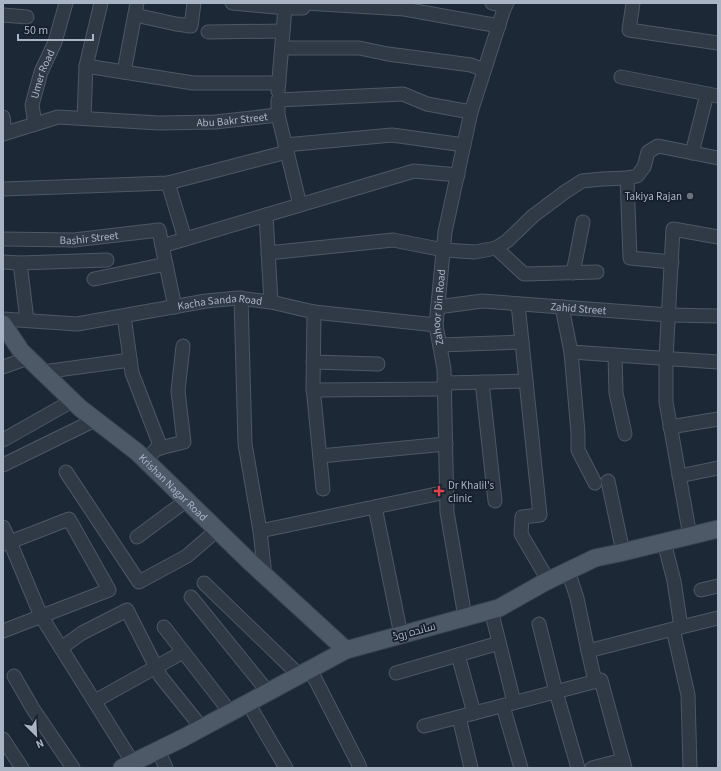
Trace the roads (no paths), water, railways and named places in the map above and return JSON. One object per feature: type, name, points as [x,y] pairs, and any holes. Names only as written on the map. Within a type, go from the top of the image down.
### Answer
[{"type":"main road","name":"Krishan Nagar Road","points":[[3,324],[21,351],[72,401],[137,452],[217,530],[346,650]]},
{"type":"main road","name":"ساندہ روڈ","points":[[128,765],[202,728],[346,650],[499,608],[548,580],[595,558],[718,529]]},
{"type":"street","name":"Umer Road","points":[[35,124],[32,105],[41,72],[54,42],[66,3]]},
{"type":"street","points":[[84,118],[86,66],[101,3]]},
{"type":"street","points":[[124,72],[136,9],[176,24],[191,26],[194,3]]},
{"type":"street","points":[[232,3],[284,8],[302,8],[303,3],[400,6],[498,26]]},
{"type":"street","points":[[492,3],[506,4]]},
{"type":"street","points":[[633,3],[629,30],[718,43]]},
{"type":"street","name":"Zahoor Din Road","points":[[465,617],[446,512],[445,386],[444,369],[436,325],[445,232],[471,112],[506,4]]},
{"type":"street","points":[[278,100],[284,8]]},
{"type":"street","points":[[3,15],[26,17]]},
{"type":"street","points":[[208,32],[283,31]]},
{"type":"street","points":[[282,48],[359,48],[388,54],[471,65],[484,70]]},
{"type":"street","points":[[86,66],[193,83],[279,83]]},
{"type":"street","points":[[621,77],[713,95],[692,153]]},
{"type":"street","name":"Abu Bakr Street","points":[[4,133],[58,117],[158,123],[215,122],[278,115],[278,100],[402,94],[427,104],[471,112]]},
{"type":"street","points":[[278,115],[300,205]]},
{"type":"street","points":[[3,117],[4,133]]},
{"type":"street","points":[[3,189],[168,183],[286,149],[392,135],[464,146]]},
{"type":"street","points":[[268,253],[393,240],[444,250],[474,252],[496,248],[533,216],[582,181],[637,176],[644,168],[648,152],[658,146],[718,158]]},
{"type":"street","points":[[175,307],[162,246],[414,171],[458,175]]},
{"type":"street","points":[[627,178],[630,258],[672,262]]},
{"type":"street","points":[[168,183],[185,239]]},
{"type":"street","points":[[266,215],[271,302]]},
{"type":"street","points":[[574,273],[583,222]]},
{"type":"street","points":[[690,536],[666,402],[666,358],[674,229],[718,237]]},
{"type":"street","name":"Bashir Street","points":[[3,238],[74,240],[159,230],[162,246]]},
{"type":"street","points":[[496,248],[524,274],[597,272]]},
{"type":"street","points":[[3,262],[20,264],[107,260]]},
{"type":"street","points":[[20,264],[27,320]]},
{"type":"street","points":[[94,279],[166,264]]},
{"type":"street","points":[[241,298],[245,444],[266,576]]},
{"type":"street","name":"Kacha Sanda Road","points":[[3,319],[77,324],[206,301],[241,298],[271,302],[314,312],[436,325]]},
{"type":"street","name":"Zahid Street","points":[[438,307],[482,301],[669,315],[718,316]]},
{"type":"street","points":[[518,304],[540,515],[522,517],[521,534],[548,580]]},
{"type":"street","points":[[562,307],[571,352],[578,433],[578,450],[595,484]]},
{"type":"street","points":[[314,312],[313,390],[323,489]]},
{"type":"street","points":[[124,316],[132,373],[161,448]]},
{"type":"street","points":[[440,345],[522,342]]},
{"type":"street","points":[[146,461],[156,449],[184,442],[178,391],[183,346]]},
{"type":"street","points":[[571,352],[718,362]]},
{"type":"street","points":[[718,354],[718,369]]},
{"type":"street","points":[[615,355],[616,393],[625,434]]},
{"type":"street","points":[[3,367],[28,358]]},
{"type":"street","points":[[43,372],[130,360]]},
{"type":"street","points":[[313,362],[378,364]]},
{"type":"street","points":[[313,390],[445,386],[482,382],[526,381]]},
{"type":"street","points":[[482,382],[495,501]]},
{"type":"street","points":[[3,440],[72,401]]},
{"type":"street","points":[[670,427],[718,419]]},
{"type":"street","points":[[3,465],[96,420]]},
{"type":"street","points":[[320,456],[446,444]]},
{"type":"street","points":[[679,476],[718,468]]},
{"type":"street","points":[[66,472],[139,582],[187,556],[217,530]]},
{"type":"street","points":[[608,481],[623,552]]},
{"type":"street","points":[[260,532],[446,492]]},
{"type":"street","points":[[137,537],[187,500]]},
{"type":"street","points":[[375,507],[401,635]]},
{"type":"street","points":[[3,631],[109,590],[69,518],[6,543]]},
{"type":"street","points":[[3,526],[6,543],[41,616],[95,701],[128,765]]},
{"type":"street","points":[[664,542],[674,581],[677,628],[688,694],[690,768]]},
{"type":"street","points":[[568,571],[577,598],[595,681]]},
{"type":"street","points":[[204,583],[304,672],[360,768]]},
{"type":"street","points":[[701,590],[718,586]]},
{"type":"street","points":[[191,597],[268,692]]},
{"type":"street","points":[[61,648],[82,633],[127,610],[161,677],[202,728]]},
{"type":"street","points":[[491,610],[499,643],[521,768]]},
{"type":"street","points":[[588,651],[718,618]]},
{"type":"street","points":[[539,624],[556,692],[578,768]]},
{"type":"street","points":[[164,627],[230,712]]},
{"type":"street","points":[[396,673],[499,643]]},
{"type":"street","points":[[95,701],[183,652]]},
{"type":"street","points":[[458,655],[474,713]]},
{"type":"street","points":[[14,676],[33,709],[72,768]]},
{"type":"street","points":[[424,726],[601,680],[624,764],[592,768]]},
{"type":"street","points":[[248,703],[286,768]]},
{"type":"street","points":[[458,717],[471,768]]},
{"type":"street","points":[[3,739],[22,768]]},
{"type":"street","points":[[158,750],[166,768]]},
{"type":"place","name":"Takiya Rajan","points":[[690,196]]},
{"type":"place","name":"Dr Khalil's clinic","points":[[439,491]]}]
